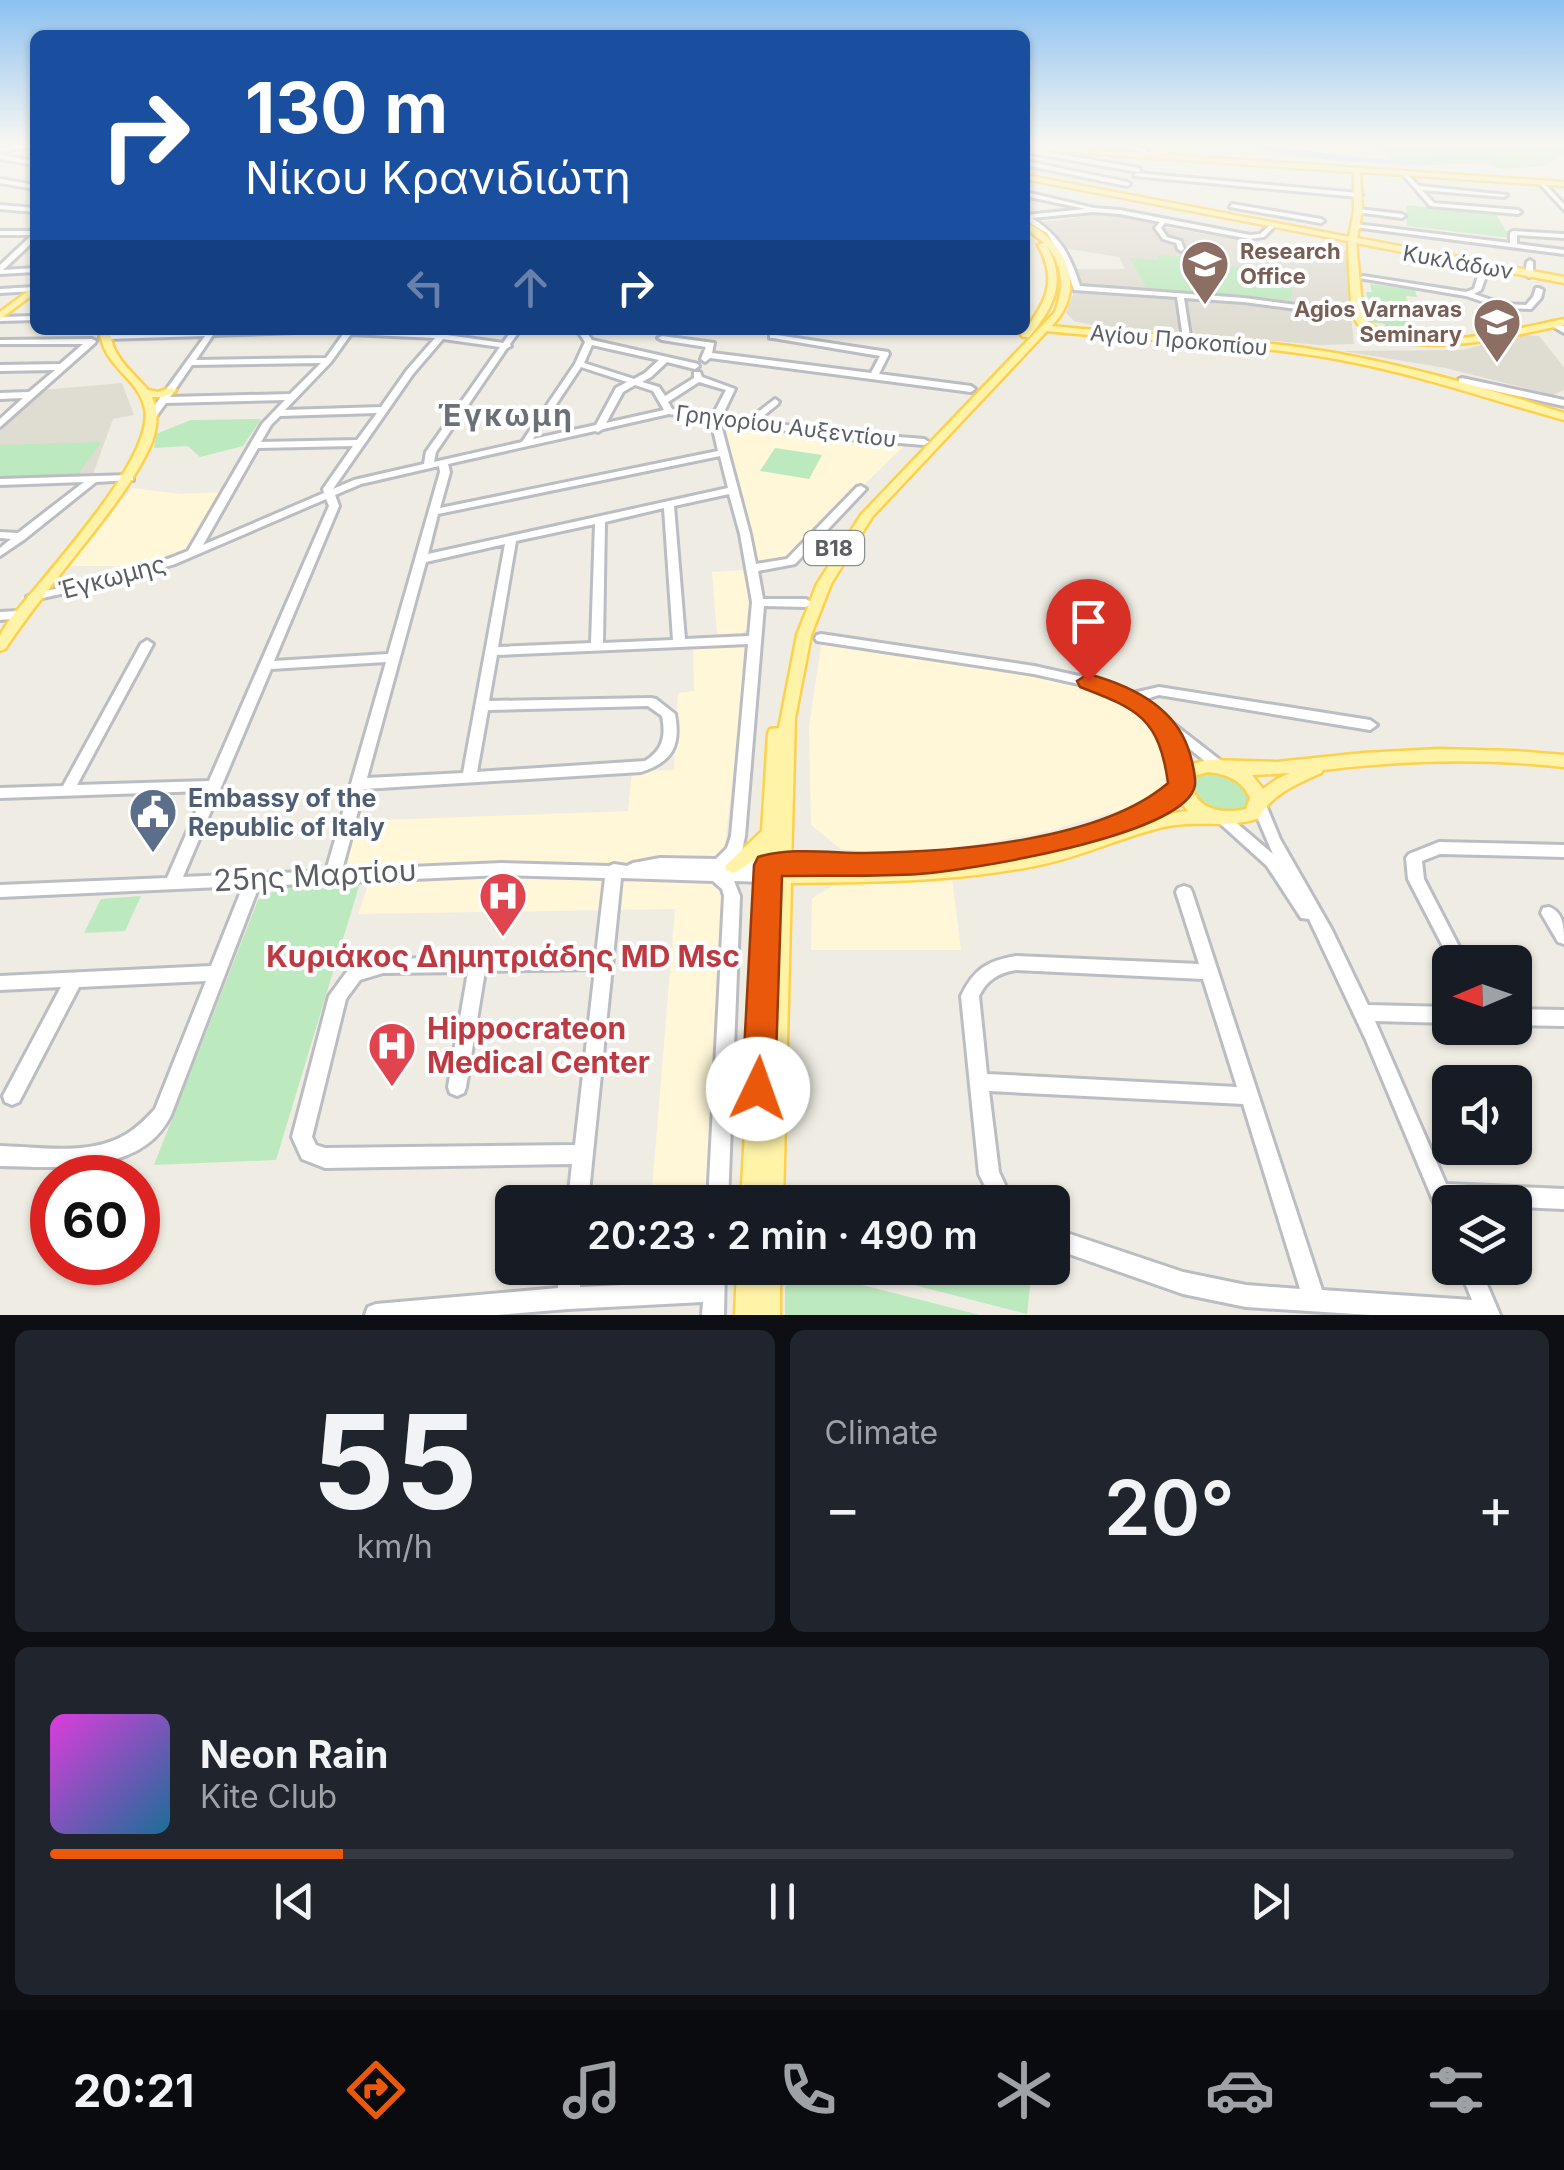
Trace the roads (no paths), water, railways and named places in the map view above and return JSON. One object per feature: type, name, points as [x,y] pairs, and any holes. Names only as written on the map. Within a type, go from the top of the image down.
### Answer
[{"type":"main road","points":[[1163,204],[1328,238],[1356,238],[1391,250]]},
{"type":"main road","points":[[1358,204],[1358,315],[1363,326],[1416,342],[1466,343],[1561,325]]},
{"type":"main road","name":"B18","points":[[1030,226],[1062,258],[1068,276],[1060,313],[1034,327]]},
{"type":"main road","points":[[1030,227],[1045,249],[1054,273],[1054,288],[1034,327],[1048,336],[1079,332]]},
{"type":"main road","points":[[1356,238],[1391,250]]},
{"type":"main road","name":"B18","points":[[1034,327],[1061,284],[1058,262],[1045,240]]},
{"type":"main road","name":"Κυκλάδων","points":[[1391,250],[1564,280]]},
{"type":"main road","points":[[0,318],[30,297]]},
{"type":"main road","points":[[1060,313],[1070,322],[1094,330]]},
{"type":"main road","name":"Αγίου Προκοπίου","points":[[1034,327],[1306,348],[1462,381],[1564,415]]},
{"type":"main road","name":"Αγίου Προκοπίου","points":[[1034,327],[1248,345],[1348,359],[1457,384],[1564,415]]},
{"type":"main road","points":[[0,646],[32,596],[136,466],[152,416],[144,393],[110,352],[104,335]]},
{"type":"main road","name":"B18","points":[[771,1185],[775,870],[770,834],[782,686],[806,603],[844,533],[971,389],[1026,335]]},
{"type":"main road","name":"B18","points":[[754,1185],[787,718],[804,635],[824,584],[868,515],[1027,335]]},
{"type":"main road","points":[[144,393],[167,395]]},
{"type":"main road","points":[[775,870],[918,863],[1019,851],[1132,819],[1160,805],[1196,768],[1320,765],[1459,755],[1564,762]]},
{"type":"main road","points":[[775,870],[971,868],[1068,851],[1171,819],[1244,818],[1283,783],[1320,765]]},
{"type":"main road","points":[[1223,768],[1248,780],[1259,803]]},
{"type":"main road","points":[[1182,783],[1194,806],[1219,818]]},
{"type":"main road","points":[[723,869],[753,853],[770,834]]},
{"type":"main road","points":[[748,1315],[749,1285]]},
{"type":"main road","points":[[766,1315],[767,1285]]},
{"type":"street","points":[[1083,204],[1092,210]]},
{"type":"street","points":[[1295,216],[1296,204]]},
{"type":"street","points":[[1432,204],[1518,212]]},
{"type":"street","points":[[1512,204],[1532,233]]},
{"type":"street","points":[[1223,216],[1232,206],[1321,221]]},
{"type":"street","points":[[0,207],[30,210]]},
{"type":"street","points":[[0,216],[18,209]]},
{"type":"street","points":[[1030,222],[1092,210],[1250,238],[1262,236],[1272,226]]},
{"type":"street","points":[[1358,211],[1402,216]]},
{"type":"street","points":[[1164,220],[1158,228],[1164,238],[1179,242],[1181,250]]},
{"type":"street","points":[[1030,224],[1046,228],[1069,263],[1075,287],[1180,294],[1358,315]]},
{"type":"street","points":[[1030,224],[1046,228]]},
{"type":"street","points":[[0,233],[30,234]]},
{"type":"street","points":[[1510,246],[1514,244],[1512,233],[1564,236]]},
{"type":"street","points":[[1356,238],[1564,252]]},
{"type":"street","points":[[0,271],[30,239]]},
{"type":"street","points":[[1528,275],[1530,262]]},
{"type":"street","points":[[0,271],[30,270]]},
{"type":"street","points":[[1467,294],[1477,290],[1482,276]]},
{"type":"street","points":[[1360,282],[1467,294],[1496,305],[1520,308],[1530,306],[1539,290]]},
{"type":"street","points":[[0,291],[30,289]]},
{"type":"street","points":[[1180,294],[1186,336]]},
{"type":"street","points":[[0,318],[30,318]]},
{"type":"street","points":[[0,424],[91,341],[104,335]]},
{"type":"street","points":[[152,416],[209,335]]},
{"type":"street","points":[[191,555],[254,445],[277,413],[347,335]]},
{"type":"street","points":[[173,882],[334,506],[327,493],[383,410],[442,335]]},
{"type":"street","points":[[454,335],[507,346]]},
{"type":"street","points":[[429,464],[432,452],[513,335]]},
{"type":"street","points":[[584,335],[589,342],[695,366]]},
{"type":"street","points":[[773,336],[885,354],[873,377]]},
{"type":"street","points":[[662,338],[710,350],[873,377],[971,389]]},
{"type":"street","points":[[0,342],[91,341]]},
{"type":"street","points":[[525,444],[579,364],[589,342]]},
{"type":"street","points":[[695,366],[710,350]]},
{"type":"street","points":[[190,363],[328,360]]},
{"type":"street","points":[[598,429],[619,390],[665,360]]},
{"type":"street","points":[[579,364],[680,393]]},
{"type":"street","points":[[0,368],[63,366]]},
{"type":"street","points":[[695,366],[698,379]]},
{"type":"street","points":[[651,387],[667,406],[698,379]]},
{"type":"street","points":[[698,379],[732,388],[715,420],[758,602],[738,836],[723,869],[732,896],[719,1185]]},
{"type":"street","points":[[1462,381],[1564,403]]},
{"type":"street","points":[[0,396],[32,395]]},
{"type":"street","points":[[167,395],[292,398]]},
{"type":"street","points":[[749,424],[775,402]]},
{"type":"street","name":"Γρηγορίου Αυξεντίου","points":[[191,555],[327,493],[429,464],[598,429],[667,406],[715,420],[924,442]]},
{"type":"street","points":[[277,413],[383,410]]},
{"type":"street","points":[[254,445],[360,443]]},
{"type":"street","points":[[434,512],[722,453]]},
{"type":"street","points":[[333,874],[422,559],[446,469],[444,461]]},
{"type":"street","points":[[0,482],[128,478]]},
{"type":"street","points":[[0,554],[92,481]]},
{"type":"street","points":[[752,568],[786,564],[798,557],[861,489]]},
{"type":"street","points":[[422,559],[734,490]]},
{"type":"street","points":[[669,505],[679,642]]},
{"type":"street","points":[[596,646],[600,520]]},
{"type":"street","points":[[0,534],[22,537]]},
{"type":"street","points":[[469,778],[512,540]]},
{"type":"street","name":"Έγκωμης","points":[[32,596],[132,575],[191,555]]},
{"type":"street","points":[[758,602],[806,603]]},
{"type":"street","points":[[0,616],[18,615]]},
{"type":"street","points":[[820,638],[1065,676],[1132,698],[1223,768]]},
{"type":"street","points":[[492,650],[754,640]]},
{"type":"street","points":[[66,790],[147,644]]},
{"type":"street","points":[[268,666],[394,658]]},
{"type":"street","points":[[1132,698],[1159,691],[1370,725]]},
{"type":"street","points":[[359,784],[641,767],[660,758],[670,743],[668,714],[651,702],[484,706]]},
{"type":"street","points":[[1162,723],[1176,748],[1182,783]]},
{"type":"street","points":[[0,793],[215,786]]},
{"type":"street","points":[[1259,803],[1272,840],[1310,903],[1364,1013],[1436,1185]]},
{"type":"street","points":[[1219,818],[1272,862],[1334,952]]},
{"type":"street","points":[[1450,945],[1416,878],[1414,858],[1439,848],[1564,851]]},
{"type":"street","name":"25ης Μαρτίου","points":[[1,893],[502,868],[775,870]]},
{"type":"street","points":[[580,1185],[604,962],[622,870]]},
{"type":"street","points":[[0,1156],[98,1156],[128,1148],[142,1138],[162,1115],[254,878]]},
{"type":"street","points":[[1184,892],[1315,1301]]},
{"type":"street","points":[[1549,913],[1564,937]]},
{"type":"street","points":[[584,1154],[325,1158],[309,1152],[302,1137],[338,996],[354,975],[368,968],[604,962]]},
{"type":"street","points":[[994,1185],[989,1174],[970,996],[986,972],[1016,963],[1210,972]]},
{"type":"street","points":[[457,1087],[478,964]]},
{"type":"street","points":[[0,984],[216,974]]},
{"type":"street","points":[[12,1096],[73,982]]},
{"type":"street","points":[[1364,1013],[1432,1015]]},
{"type":"street","points":[[1532,1017],[1564,1018]]},
{"type":"street","points":[[978,1082],[1249,1096]]},
{"type":"street","points":[[1532,1198],[1564,1199]]},
{"type":"street","points":[[1070,1244],[1183,1283],[1246,1296],[1489,1313],[1477,1285]]},
{"type":"street","points":[[568,1298],[569,1285]]},
{"type":"street","points":[[713,1315],[714,1285]]},
{"type":"street","points":[[376,1315],[468,1311],[568,1298],[714,1291]]},
{"type":"place","name":"Research Office","points":[[1205,306]]},
{"type":"place","name":"Agios Varnavas Seminary","points":[[1497,364]]},
{"type":"place","name":"Embassy of the Republic of Italy","points":[[153,854]]},
{"type":"place","name":"Κυριάκος Δημητριάδης MD Msc","points":[[503,938]]},
{"type":"place","name":"Hippocrateon Medical Center","points":[[392,1088]]},
{"type":"district","name":"Έγκωμη","points":[[506,416]]}]
